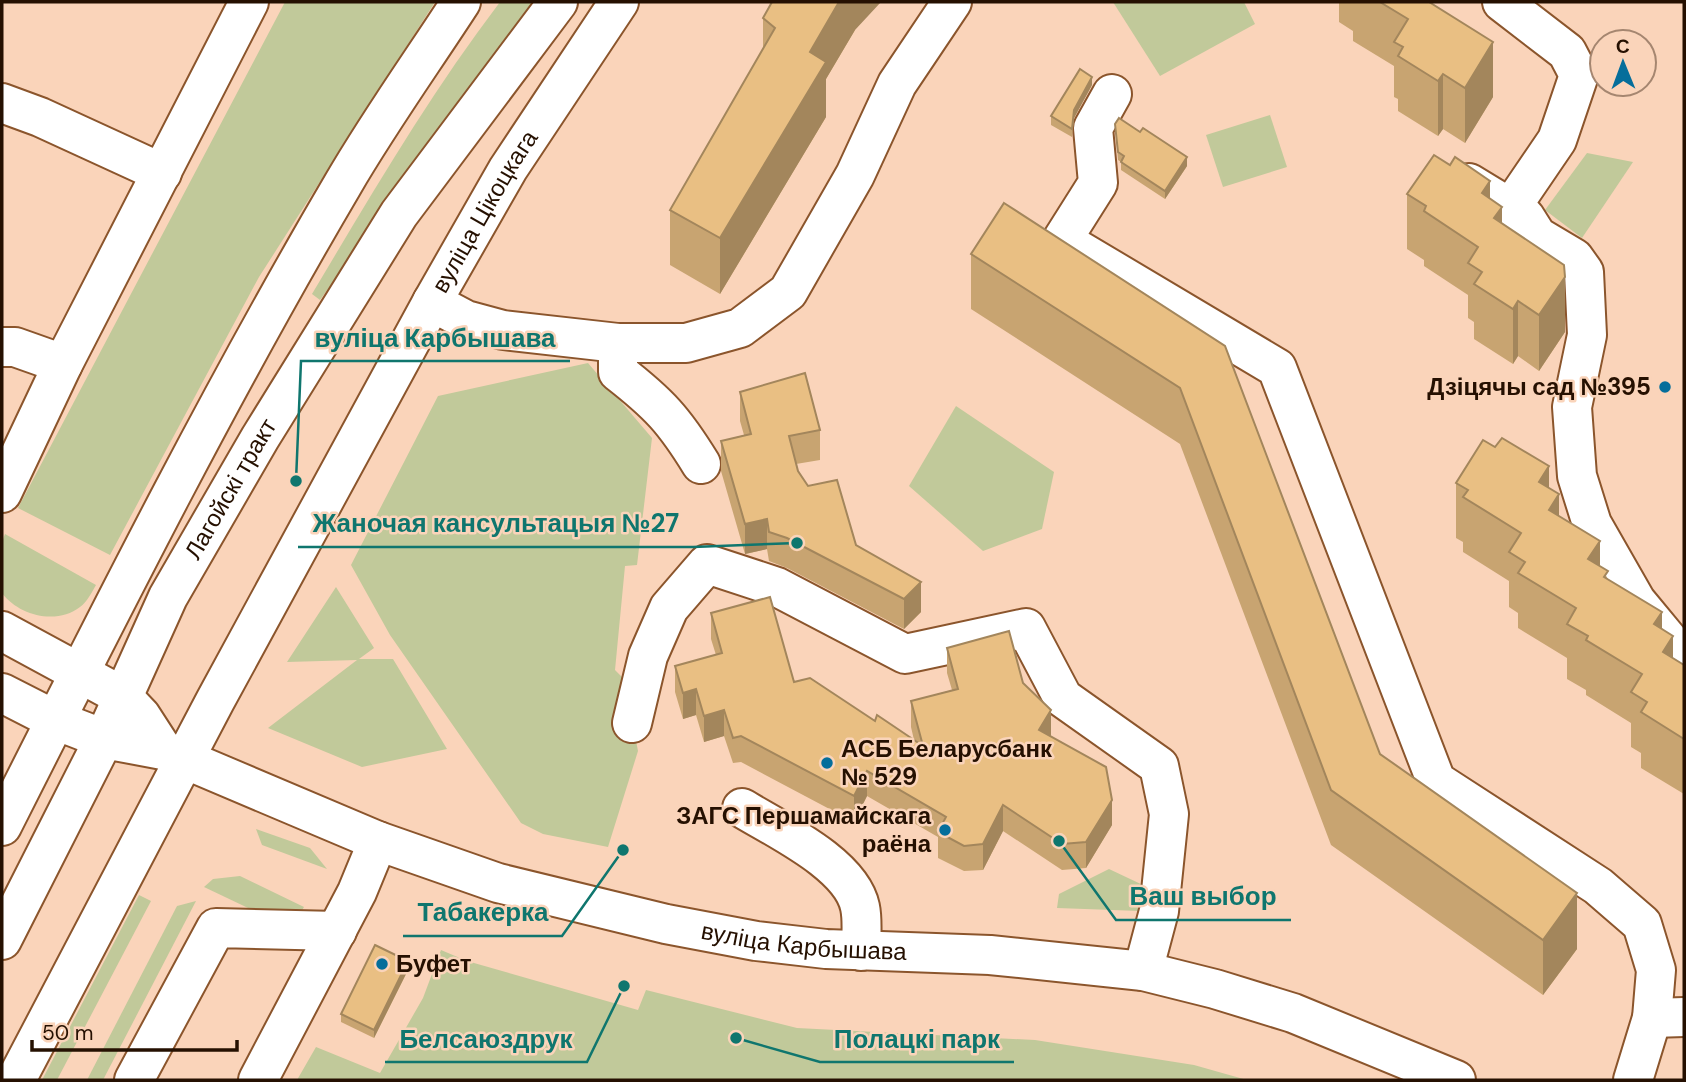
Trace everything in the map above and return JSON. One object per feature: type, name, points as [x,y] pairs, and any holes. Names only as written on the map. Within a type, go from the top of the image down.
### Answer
[{"type":"main road","points":[[2,493],[63,363],[249,2]]},
{"type":"main road","name":"Лагойскі тракт","points":[[2,826],[78,671],[263,323],[344,181],[461,2]]},
{"type":"main road","name":"Лагойскі тракт","points":[[2,940],[104,739],[168,597],[260,438],[399,214],[558,2]]},
{"type":"main road","name":"вуліца Цікоцкага","points":[[16,1080],[174,755],[508,169],[619,2]]},
{"type":"main road","points":[[432,302],[466,320],[503,330],[618,343],[685,343],[740,328],[788,292],[855,175],[897,84],[952,2]]},
{"type":"main road","points":[[1502,2],[1567,52],[1579,75],[1558,140],[1510,209]]},
{"type":"main road","points":[[1112,94],[1093,128],[1098,183],[1062,240],[1277,368],[1436,781],[1598,886],[1642,924],[1668,1017],[1633,1080]]},
{"type":"main road","points":[[2,103],[40,117],[160,176]]},
{"type":"main road","points":[[1469,183],[1525,217],[1536,236],[1574,258],[1584,272],[1587,335],[1572,407],[1577,475],[1592,524],[1636,601],[1684,659]]},
{"type":"main road","points":[[618,343],[618,372],[652,398],[677,425],[701,464]]},
{"type":"main road","points":[[2,347],[15,347],[63,363]]},
{"type":"main road","points":[[632,723],[648,656],[669,608],[707,564],[777,587],[905,653],[1026,628],[1063,698],[1159,766],[1169,814],[1159,911],[1143,971]]},
{"type":"main road","points":[[2,631],[122,696],[174,755]]},
{"type":"main road","name":"вуліца Карбышава","points":[[2,693],[55,720],[104,739],[174,755],[378,841],[498,883],[666,924],[756,941],[861,951],[990,955],[1143,971],[1293,1013],[1456,1080]]},
{"type":"main road","points":[[742,808],[808,848],[851,884],[860,908],[861,951]]},
{"type":"main road","points":[[258,1080],[357,892],[378,841]]},
{"type":"main road","points":[[134,1080],[216,928],[337,931]]},
{"type":"green space","points":[[285,2],[435,2],[259,277],[110,555],[18,508]]},
{"type":"green space","points":[[500,2],[533,2],[320,300],[312,294],[356,220],[425,109]]},
{"type":"green space","points":[[1113,2],[1244,2],[1255,24],[1160,76]]},
{"type":"green space","points":[[1270,115],[1287,167],[1223,187],[1206,135]]},
{"type":"green space","points":[[1587,153],[1633,162],[1582,238],[1545,210]]},
{"type":"green space","points":[[588,363],[652,438],[637,565],[625,566],[615,670],[624,679],[638,751],[608,847],[543,834],[521,823],[390,635],[351,565],[438,396]]},
{"type":"green space","points":[[956,406],[1054,472],[1042,529],[983,551],[909,486]]},
{"type":"green space","points":[[5,534],[96,585],[85,602],[71,613],[50,617],[28,612],[9,601],[2,593],[2,542]]},
{"type":"green space","points":[[336,587],[374,648],[359,659],[393,659],[447,749],[362,767],[268,728],[357,660],[287,662]]},
{"type":"green space","points":[[256,829],[310,848],[327,869],[262,845]]},
{"type":"green space","points":[[1109,869],[1145,886],[1140,911],[1057,908],[1059,894]]},
{"type":"green space","points":[[240,876],[304,907],[298,917],[267,917],[204,887],[213,879]]},
{"type":"green space","points":[[139,895],[151,901],[57,1080],[42,1080]]},
{"type":"green space","points":[[196,901],[103,1080],[87,1080],[177,906]]},
{"type":"green space","points":[[441,950],[467,961],[638,1010],[646,990],[797,1028],[1035,1040],[1194,1065],[1247,1080],[297,1080],[316,1047],[380,1073],[423,998]]},
{"type":"building","points":[[772,2],[839,2],[810,52],[826,62],[720,238],[670,210],[775,28],[763,18]]},
{"type":"building","points":[[1380,2],[1429,2],[1493,42],[1465,88],[1443,74],[1438,81],[1398,56],[1403,47],[1394,42],[1408,19]]},
{"type":"building","points":[[1080,69],[1092,77],[1074,110],[1072,129],[1051,116]]},
{"type":"building","points":[[1119,118],[1140,132],[1143,128],[1187,157],[1165,191],[1121,162],[1124,156],[1118,152],[1115,124]]},
{"type":"building","points":[[1434,155],[1450,165],[1455,157],[1490,181],[1482,193],[1502,207],[1494,218],[1564,265],[1565,277],[1539,315],[1518,301],[1513,309],[1474,284],[1482,272],[1468,263],[1478,247],[1424,211],[1426,206],[1407,194]]},
{"type":"building","points":[[1004,203],[1225,346],[1380,754],[1577,893],[1543,940],[1331,790],[1180,388],[971,254]]},
{"type":"building","points":[[805,373],[820,430],[789,436],[798,471],[808,486],[837,480],[856,545],[921,582],[904,599],[787,538],[769,532],[767,519],[745,524],[721,441],[751,434],[740,392]]},
{"type":"building","points":[[1502,438],[1549,466],[1539,482],[1559,494],[1549,510],[1600,541],[1588,559],[1608,571],[1604,577],[1662,612],[1654,624],[1673,636],[1663,652],[1684,665],[1684,739],[1641,712],[1647,702],[1631,692],[1642,674],[1586,640],[1588,636],[1567,624],[1576,608],[1518,573],[1525,562],[1509,552],[1521,533],[1463,497],[1468,490],[1456,483],[1483,440],[1495,447]]},
{"type":"building","points":[[770,597],[794,682],[810,678],[875,721],[877,715],[923,746],[911,701],[958,689],[947,648],[1009,631],[1023,683],[1051,710],[1039,730],[1106,767],[1112,800],[1086,842],[1062,844],[1003,805],[983,844],[964,846],[938,832],[946,817],[867,771],[854,796],[741,736],[733,738],[724,710],[704,716],[696,689],[683,693],[675,666],[722,653],[711,613]]},
{"type":"building","points":[[375,945],[408,961],[374,1030],[341,1014]]},
{"type":"place","name":"Дзіцячы сад №395","points":[[1665,387]]},
{"type":"place","name":"вуліца Карбышава","points":[[296,481]]},
{"type":"place","name":"Жаночая кансультацыя №27","points":[[797,543]]},
{"type":"place","name":"АСБ Беларусбанк № 529","points":[[827,763]]},
{"type":"place","name":"ЗАГС Першамайскага раёна","points":[[945,830]]},
{"type":"place","name":"Ваш выбор","points":[[1059,841]]},
{"type":"place","name":"Табакерка","points":[[623,850]]},
{"type":"place","name":"Буфет","points":[[382,964]]},
{"type":"place","name":"Белсаюздрук","points":[[624,986]]},
{"type":"place","name":"Полацкі парк","points":[[736,1038]]}]
